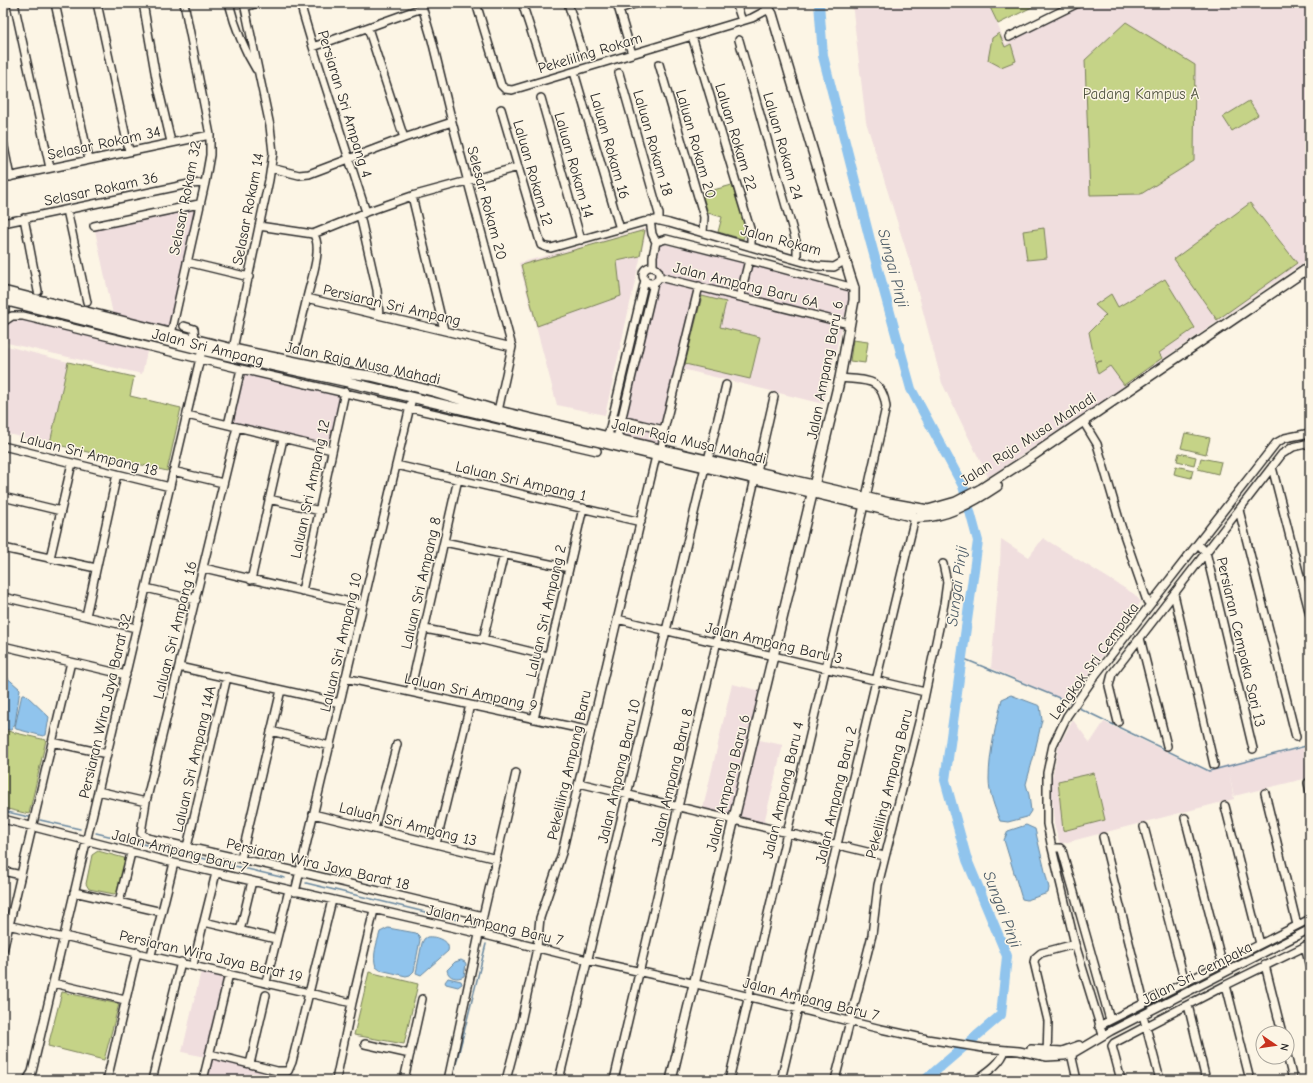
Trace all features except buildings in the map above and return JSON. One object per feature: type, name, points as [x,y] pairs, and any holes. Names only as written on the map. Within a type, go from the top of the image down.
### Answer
[{"type":"main road","name":"Jalan Rokam","points":[[767,6],[772,14],[812,152],[846,260]]},
{"type":"main road","name":"Jalan Ampang Baru 6","points":[[671,1080],[840,378],[854,300],[854,288],[846,260]]},
{"type":"main road","name":"Jalan Raja Musa Mahadi","points":[[5,296],[202,350],[234,353],[371,376],[459,398],[498,411],[659,452],[865,501],[915,517],[936,516],[981,492],[1085,423],[1310,269]]},
{"type":"main road","name":"Jalan Raja Musa Mahadi","points":[[5,296],[172,330],[195,340],[234,353],[348,382],[411,400],[612,440]]},
{"type":"main road","points":[[349,373],[410,390],[411,400]]},
{"type":"main road","points":[[411,400],[417,393],[498,411]]},
{"type":"main road","name":"Jalan Raja Musa Mahadi","points":[[865,501],[928,510],[957,505]]},
{"type":"street","points":[[14,3],[50,168]]},
{"type":"street","points":[[55,3],[89,160]]},
{"type":"street","points":[[97,3],[129,151]]},
{"type":"street","points":[[143,3],[156,78],[171,142]]},
{"type":"street","name":"Selasar Rokam 32","points":[[172,330],[210,155],[210,135],[184,3]]},
{"type":"street","points":[[229,3],[235,27],[244,49],[258,72]]},
{"type":"street","points":[[245,5],[257,3]]},
{"type":"street","name":"Persiaran Sri Ampang 4","points":[[300,3],[348,159],[363,214],[377,290],[379,315]]},
{"type":"street","name":"Pekeliling Rokam","points":[[476,3],[501,85],[506,89],[512,90],[752,18],[767,6]]},
{"type":"street","points":[[522,3],[541,61]]},
{"type":"street","points":[[568,3],[583,53]]},
{"type":"street","points":[[632,54],[618,6],[636,3]]},
{"type":"street","points":[[736,3],[742,21]]},
{"type":"street","points":[[1009,37],[1078,3]]},
{"type":"street","name":"Selasar Rokam 14","points":[[234,353],[273,153],[270,126],[245,5]]},
{"type":"street","points":[[313,48],[368,28],[421,5]]},
{"type":"street","name":"Selesar Rokam 20","points":[[421,5],[432,40],[452,122],[512,347],[498,411]]},
{"type":"street","points":[[368,28],[404,138]]},
{"type":"street","name":"Laluan Rokam 22","points":[[692,36],[751,232],[751,247]]},
{"type":"street","name":"Laluan Rokam 24","points":[[740,40],[797,245],[796,260]]},
{"type":"street","name":"Laluan Rokam 20","points":[[659,64],[704,217],[702,232]]},
{"type":"street","name":"Laluan Rokam 16","points":[[574,72],[620,229]]},
{"type":"street","name":"Laluan Rokam 18","points":[[619,72],[659,214],[659,221]]},
{"type":"street","name":"Laluan Rokam 14","points":[[541,98],[581,240]]},
{"type":"street","name":"Laluan Rokam 12","points":[[501,110],[541,244]]},
{"type":"street","points":[[271,168],[299,175],[309,174],[404,138],[452,122]]},
{"type":"street","name":"Selasar Rokam 34","points":[[7,177],[210,135]]},
{"type":"street","points":[[3,142],[7,177]]},
{"type":"street","points":[[259,226],[313,234],[412,196],[518,167]]},
{"type":"street","name":"Selasar Rokam 36","points":[[3,223],[189,184],[205,182]]},
{"type":"street","points":[[412,196],[444,330]]},
{"type":"street","points":[[94,226],[199,204]]},
{"type":"street","points":[[67,210],[87,302]]},
{"type":"street","points":[[24,218],[38,291]]},
{"type":"street","points":[[612,440],[621,420],[654,283],[659,277],[657,270],[653,267],[653,256],[656,242],[652,234],[650,220]]},
{"type":"street","name":"Jalan Rokam","points":[[541,244],[546,248],[551,248],[650,220],[702,232],[817,266],[834,267],[846,260]]},
{"type":"street","name":"Persiaran Sri Ampang","points":[[313,234],[316,238],[317,250],[307,298],[512,347]]},
{"type":"street","points":[[656,242],[666,240],[750,260],[854,288]]},
{"type":"street","points":[[740,297],[750,260]]},
{"type":"street","points":[[187,262],[249,277]]},
{"type":"street","points":[[612,440],[617,397],[644,280],[643,275],[645,270],[653,267]]},
{"type":"street","name":"Jalan Ampang Baru 6A","points":[[659,277],[849,324]]},
{"type":"street","points":[[644,280],[649,283],[654,283]]},
{"type":"street","name":"Pekeliling Ampang Baru","points":[[506,1080],[520,1027],[536,948],[540,918],[562,854],[617,619],[699,286]]},
{"type":"street","points":[[3,322],[5,296]]},
{"type":"street","points":[[295,348],[307,298]]},
{"type":"street","name":"Jalan Sri Ampang","points":[[3,322],[12,316],[23,316],[242,369],[345,392],[411,400],[597,451]]},
{"type":"street","points":[[184,326],[194,329],[195,340],[201,344],[202,350]]},
{"type":"street","name":"Persiaran Wira Jaya Barat 32","points":[[27,1080],[32,1072],[202,350]]},
{"type":"street","points":[[228,425],[242,369]]},
{"type":"street","name":"Jalan Ampang Baru 4","points":[[729,1080],[886,407],[885,398],[880,388],[875,383],[840,378]]},
{"type":"street","name":"Jalan Ampang Baru 10","points":[[559,1080],[726,385]]},
{"type":"street","name":"Laluan Sri Ampang 12","points":[[302,591],[345,392]]},
{"type":"street","points":[[617,397],[617,419],[664,430]]},
{"type":"street","name":"Jalan Ampang Baru 8","points":[[614,1080],[774,397]]},
{"type":"street","name":"Laluan Sri Ampang 10","points":[[292,891],[300,872],[411,400]]},
{"type":"street","points":[[187,414],[332,450]]},
{"type":"street","points":[[1085,423],[1097,444],[1130,554],[1147,601],[1150,605]]},
{"type":"street","name":"Laluan Sri Ampang 16","points":[[147,838],[141,833],[146,802],[237,427]]},
{"type":"street","name":"Lengkok Sri Cempaka","points":[[1099,1037],[1099,1026],[1076,944],[1052,848],[1048,824],[1048,773],[1052,745],[1067,716],[1097,673],[1276,443],[1285,438],[1310,433]]},
{"type":"street","points":[[251,580],[283,439]]},
{"type":"street","points":[[1118,722],[1109,686],[1112,674],[1272,467],[1287,450],[1310,444]]},
{"type":"street","name":"Laluan Sri Ampang 18","points":[[3,446],[170,487]]},
{"type":"street","points":[[50,558],[72,463]]},
{"type":"street","name":"Laluan Sri Ampang 1","points":[[396,465],[641,522]]},
{"type":"street","points":[[1272,467],[1310,615]]},
{"type":"street","points":[[173,471],[223,483]]},
{"type":"street","points":[[86,616],[117,474]]},
{"type":"street","name":"Laluan Sri Ampang 8","points":[[410,692],[458,479]]},
{"type":"street","points":[[3,497],[60,511]]},
{"type":"street","points":[[269,499],[320,511]]},
{"type":"street","name":"Laluan Sri Ampang 2","points":[[534,719],[583,508]]},
{"type":"street","points":[[1239,510],[1296,738]]},
{"type":"street","name":"Jalan Ampang Baru 2","points":[[781,1080],[915,517]]},
{"type":"street","points":[[444,542],[569,568]]},
{"type":"street","name":"Persiaran Cempaka Sari 13","points":[[1198,544],[1206,552],[1253,749]]},
{"type":"street","points":[[3,548],[96,568]]},
{"type":"street","points":[[483,640],[504,554]]},
{"type":"street","name":"Pekeliling Ampang Baru","points":[[835,1080],[872,935],[878,885],[884,856],[911,757],[947,593],[947,582],[943,564]]},
{"type":"street","points":[[204,568],[362,605]]},
{"type":"street","points":[[146,588],[196,600]]},
{"type":"street","points":[[1174,594],[1214,765]]},
{"type":"street","points":[[3,597],[136,628]]},
{"type":"street","name":"Jalan Ampang Baru 3","points":[[617,619],[925,692]]},
{"type":"street","points":[[425,628],[548,656]]},
{"type":"street","points":[[1140,638],[1167,746]]},
{"type":"street","points":[[3,646],[126,675]]},
{"type":"street","points":[[3,951],[6,925],[21,875],[71,662]]},
{"type":"street","points":[[179,667],[340,703]]},
{"type":"street","name":"Laluan Sri Ampang 14A","points":[[187,847],[227,677]]},
{"type":"street","name":"Laluan Sri Ampang 9","points":[[345,678],[591,731]]},
{"type":"street","points":[[241,859],[281,690]]},
{"type":"street","points":[[436,844],[470,705]]},
{"type":"street","points":[[271,731],[330,746]]},
{"type":"street","points":[[52,742],[107,754]]},
{"type":"street","points":[[374,829],[397,744]]},
{"type":"street","points":[[448,1080],[483,916],[516,773]]},
{"type":"street","points":[[579,783],[884,856]]},
{"type":"street","points":[[1308,783],[1310,792]]},
{"type":"street","points":[[98,791],[146,802]]},
{"type":"street","points":[[1265,793],[1297,925]]},
{"type":"street","points":[[1225,806],[1260,944]]},
{"type":"street","name":"Laluan Sri Ampang 13","points":[[313,814],[497,859]]},
{"type":"street","points":[[1184,818],[1222,963]]},
{"type":"street","name":"Jalan Ampang Baru 7","points":[[3,819],[131,853],[694,984],[850,1022],[913,1036],[983,1048]]},
{"type":"street","points":[[1144,827],[1185,982]]},
{"type":"street","points":[[1103,837],[1144,1003]]},
{"type":"street","name":"Persiaran Wira Jaya Barat 18","points":[[147,838],[300,872],[483,916]]},
{"type":"street","points":[[1052,848],[1060,848],[1062,850],[1110,1020]]},
{"type":"street","points":[[119,902],[131,853]]},
{"type":"street","points":[[151,955],[174,863]]},
{"type":"street","points":[[3,871],[21,875]]},
{"type":"street","points":[[193,965],[216,873]]},
{"type":"street","points":[[240,931],[252,881]]},
{"type":"street","points":[[266,982],[276,939],[292,891]]},
{"type":"street","points":[[74,892],[162,912]]},
{"type":"street","points":[[210,1054],[277,1071],[288,1071],[292,1062],[310,993],[332,900]]},
{"type":"street","points":[[336,1080],[374,910]]},
{"type":"street","points":[[1099,1026],[1310,919]]},
{"type":"street","points":[[204,922],[276,939]]},
{"type":"street","name":"Persiaran Wira Jaya Barat 19","points":[[6,925],[151,955],[352,1003]]},
{"type":"street","name":"Jalan Sri Cempaka","points":[[1049,1053],[1078,1046],[1099,1037],[1310,929]]},
{"type":"street","points":[[1049,1053],[1048,1021],[1034,962],[1035,958],[1042,953],[1076,944]]},
{"type":"street","points":[[1120,1080],[1112,1046],[1114,1043],[1307,945],[1310,968]]},
{"type":"street","points":[[107,1080],[137,952]]},
{"type":"street","points":[[152,1080],[181,962]]},
{"type":"street","points":[[1265,965],[1280,1025]]},
{"type":"street","points":[[203,1080],[229,974]]},
{"type":"street","points":[[53,983],[125,1000]]},
{"type":"street","points":[[1226,985],[1250,1080]]},
{"type":"street","points":[[250,1064],[266,996]]},
{"type":"street","points":[[404,1080],[422,998]]},
{"type":"street","points":[[1188,1005],[1206,1080]]},
{"type":"street","points":[[1143,1015],[1160,1080]]},
{"type":"street","name":"Jalan Sri Cempaka","points":[[983,1048],[1049,1053],[1064,1056],[1072,1054],[1092,1043],[1099,1037]]},
{"type":"street","points":[[366,1044],[410,1054]]},
{"type":"street","points":[[1077,1080],[1072,1054],[1074,1049],[1078,1046]]},
{"type":"street","points":[[976,1080],[990,1070],[1004,1055],[1005,1050]]},
{"type":"street","points":[[1289,1065],[1293,1080]]},
{"type":"shaded area","points":[[852,3],[988,3],[1006,44],[1087,3],[1310,3],[1310,258],[988,477],[942,383],[911,266],[866,122]]},
{"type":"shaded area","points":[[200,204],[171,334],[114,319],[94,226]]},
{"type":"shaded area","points":[[647,228],[605,415],[557,405],[519,263]]},
{"type":"shaded area","points":[[661,243],[851,289],[843,323],[700,288],[662,445],[615,434]]},
{"type":"shaded area","points":[[702,291],[842,326],[823,404],[682,369]]},
{"type":"shaded area","points":[[8,314],[148,347],[142,374],[3,342]]},
{"type":"shaded area","points":[[3,345],[68,362],[50,443],[3,433]]},
{"type":"shaded area","points":[[241,368],[345,393],[332,449],[228,425]]},
{"type":"shaded area","points":[[1043,538],[1134,594],[1141,602],[1069,702],[991,668],[1001,539],[1029,557]]},
{"type":"shaded area","points":[[732,684],[766,692],[755,739],[783,745],[764,823],[703,808]]},
{"type":"shaded area","points":[[1073,720],[1090,743],[1104,722],[1207,771],[1303,748],[1308,778],[1234,796],[1229,772],[1234,799],[1060,844],[1054,824],[1051,783],[1059,745]]},
{"type":"shaded area","points":[[202,967],[230,974],[212,1053],[293,1072],[291,1080],[204,1080],[209,1058],[182,1052]]},
{"type":"green space","points":[[988,3],[1040,3],[998,24]]},
{"type":"green space","name":"Padang Kampus A","points":[[1126,22],[1195,65],[1194,161],[1141,194],[1090,195],[1085,60]]},
{"type":"green space","points":[[999,33],[1005,47],[1011,44],[1016,61],[1001,67],[988,60],[992,38]]},
{"type":"green space","points":[[1249,101],[1258,115],[1232,131],[1223,117]]},
{"type":"green space","points":[[732,185],[747,230],[743,239],[718,232],[722,217],[708,213],[702,193]]},
{"type":"green space","points":[[1250,203],[1297,263],[1217,320],[1174,259]]},
{"type":"green space","points":[[1044,228],[1047,258],[1027,260],[1023,231]]},
{"type":"green space","points":[[645,230],[640,256],[617,261],[621,296],[537,326],[521,265]]},
{"type":"green space","points":[[1165,279],[1195,328],[1159,353],[1162,358],[1124,385],[1110,366],[1098,374],[1095,363],[1102,361],[1095,362],[1089,332],[1106,315],[1095,305],[1111,294],[1118,307]]},
{"type":"green space","points":[[702,296],[726,302],[720,327],[760,337],[750,379],[685,364]]},
{"type":"green space","points":[[853,340],[868,342],[865,363],[850,361]]},
{"type":"green space","points":[[68,362],[134,377],[130,396],[181,408],[167,471],[50,443]]},
{"type":"green space","points":[[1185,433],[1210,438],[1206,454],[1181,448]]},
{"type":"green space","points":[[1179,453],[1196,457],[1194,465],[1177,461]]},
{"type":"green space","points":[[1201,458],[1221,462],[1218,474],[1198,469]]},
{"type":"green space","points":[[1176,466],[1193,470],[1191,478],[1174,474]]},
{"type":"green space","points":[[3,730],[46,740],[29,814],[3,808]]},
{"type":"green space","points":[[1094,773],[1105,820],[1063,831],[1058,781]]},
{"type":"green space","points":[[98,851],[124,858],[126,861],[119,891],[114,894],[89,889],[86,884],[92,855]]},
{"type":"green space","points":[[369,972],[418,984],[404,1044],[354,1035]]},
{"type":"green space","points":[[62,992],[119,1004],[104,1060],[48,1046]]},
{"type":"water","points":[[3,674],[20,689],[15,724],[11,730],[3,729]]},
{"type":"water","points":[[22,694],[25,694],[49,717],[46,735],[43,736],[16,729],[15,727]]},
{"type":"water","points":[[1011,695],[1040,706],[1042,720],[1026,784],[1031,811],[1027,817],[1008,822],[1000,821],[994,806],[989,785],[989,769],[995,729],[1002,699]]},
{"type":"water","points":[[1026,825],[1035,829],[1049,888],[1048,893],[1027,900],[1022,899],[1004,840],[1008,831]]},
{"type":"water","points":[[388,928],[416,933],[419,936],[420,940],[414,971],[410,975],[406,976],[380,970],[376,967],[376,945],[380,932]]},
{"type":"water","points":[[427,937],[434,937],[445,941],[448,951],[421,975],[416,973],[422,943]]},
{"type":"water","points":[[461,960],[466,964],[464,976],[454,978],[449,975],[447,970],[455,962]]},
{"type":"water","points":[[448,978],[461,981],[462,984],[458,987],[446,984],[445,982]]},
{"type":"waterway","name":"Sungai Pinji","points":[[819,3],[823,56],[870,240],[911,389],[963,486],[978,541],[945,780],[967,860],[1007,956],[1001,1015],[925,1080]]},
{"type":"waterway","points":[[962,658],[1069,702]]},
{"type":"waterway","points":[[1079,708],[1209,771],[1310,745]]},
{"type":"waterway","points":[[3,811],[29,817]]},
{"type":"waterway","points":[[40,820],[80,829]]},
{"type":"waterway","points":[[96,833],[285,878]]},
{"type":"waterway","points":[[306,883],[458,920]]},
{"type":"waterway","points":[[452,1080],[486,944]]}]
